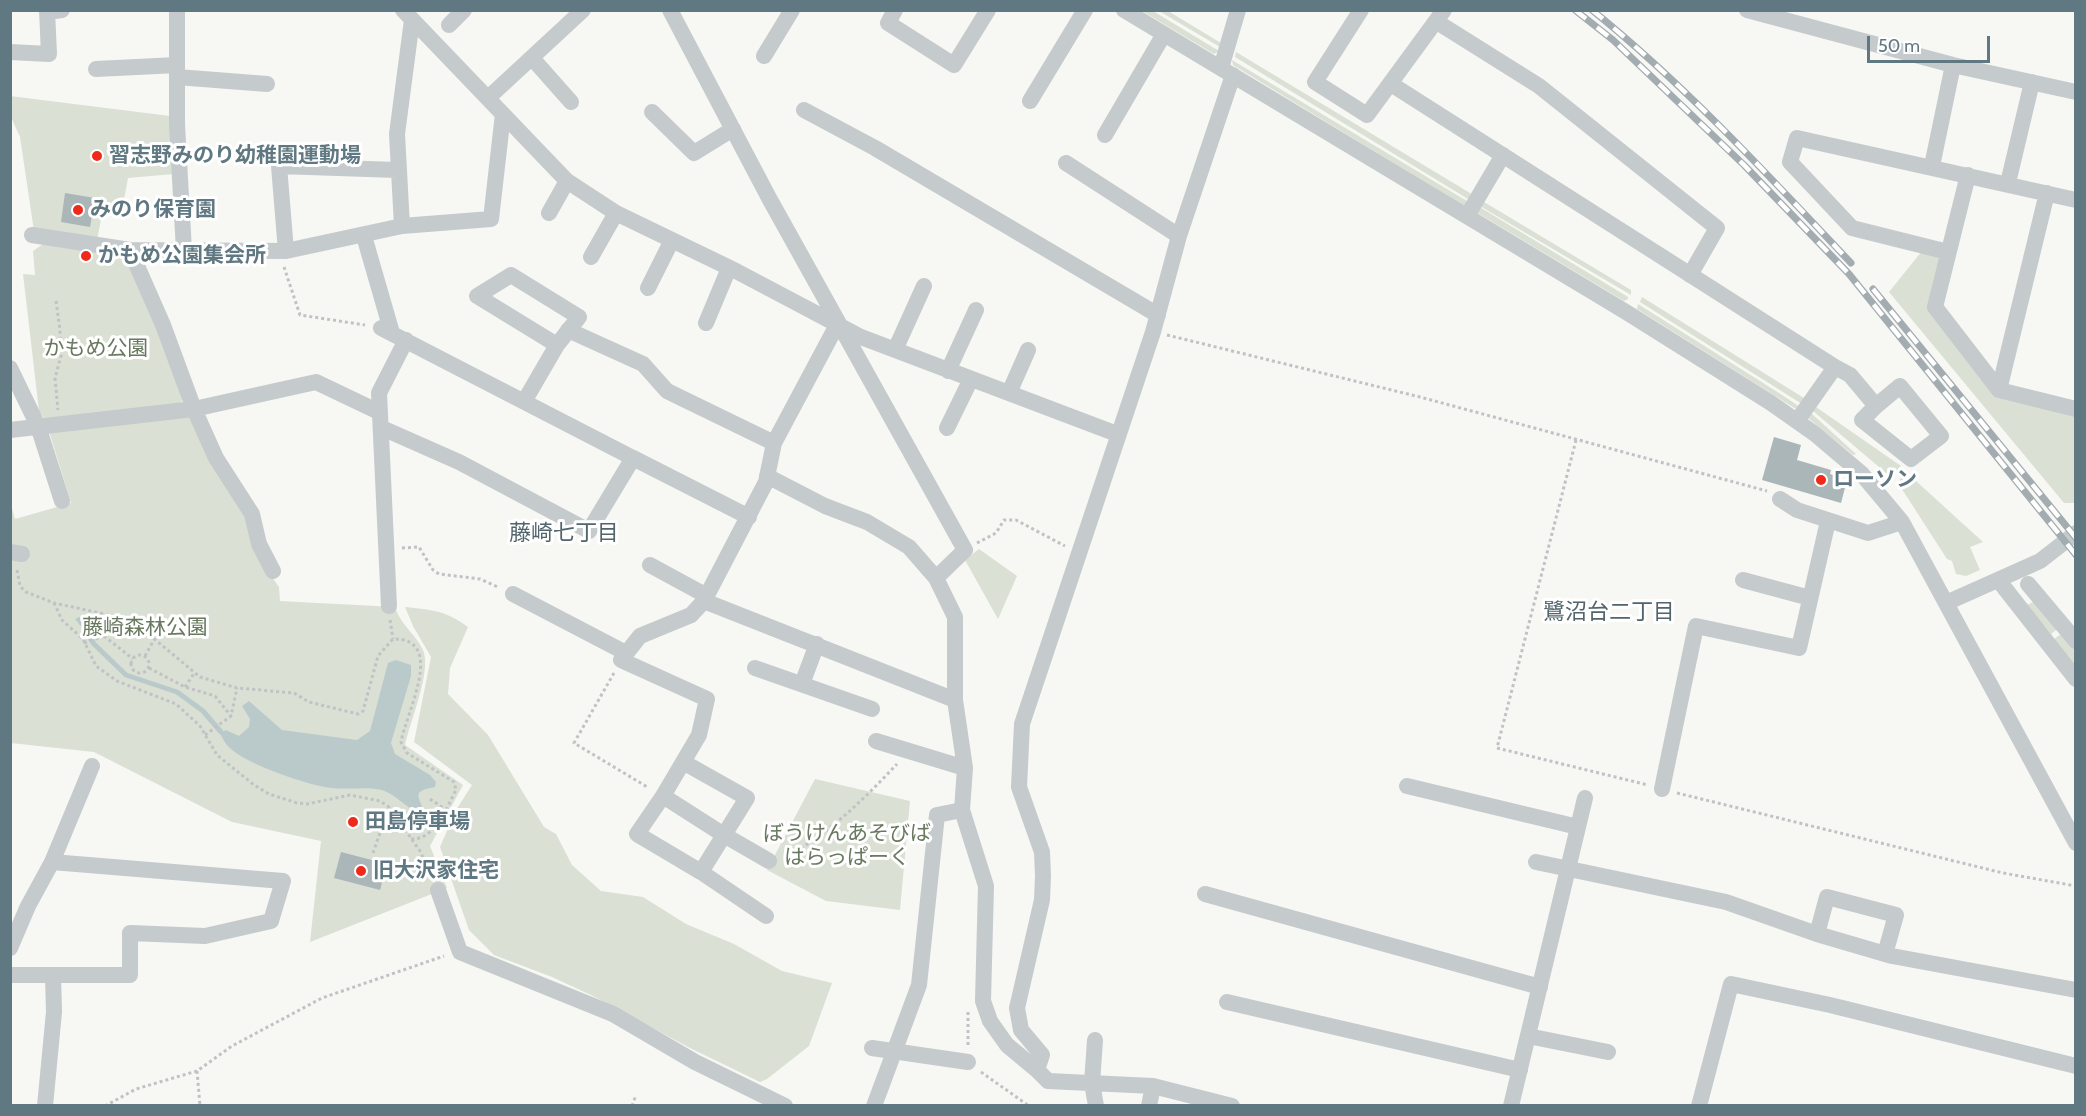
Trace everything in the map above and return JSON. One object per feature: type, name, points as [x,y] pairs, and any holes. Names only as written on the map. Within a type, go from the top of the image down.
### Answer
[{"type":"street","points":[[177,10],[184,251]]},
{"type":"street","points":[[449,25],[464,10]]},
{"type":"street","points":[[488,98],[584,10]]},
{"type":"street","points":[[670,10],[838,323],[965,550],[936,578]]},
{"type":"street","points":[[764,56],[792,10]]},
{"type":"street","points":[[895,10],[888,23],[954,65],[988,10]]},
{"type":"street","points":[[1030,101],[1085,10]]},
{"type":"street","points":[[1124,10],[1626,312],[1797,421],[1861,473],[1902,522],[2076,843]]},
{"type":"street","points":[[1036,1070],[1042,1054],[1021,1030],[1017,1008],[1042,900],[1042,852],[1019,787],[1022,724],[1117,434],[1154,332],[1227,71],[1238,10]]},
{"type":"street","points":[[1361,10],[1316,82],[1367,115],[1441,16],[1539,86],[1717,228],[1690,275]]},
{"type":"street","points":[[1747,10],[1953,65],[2076,92]]},
{"type":"street","points":[[10,52],[49,54],[52,11]]},
{"type":"street","points":[[408,15],[567,181],[616,213],[838,323],[861,337],[1117,434]]},
{"type":"street","points":[[402,226],[397,170],[397,134],[408,15]]},
{"type":"street","points":[[1105,135],[1164,34]]},
{"type":"street","points":[[532,58],[571,102]]},
{"type":"street","points":[[1932,166],[1953,65]]},
{"type":"street","points":[[96,69],[177,71],[267,84]]},
{"type":"street","points":[[2008,183],[2032,82]]},
{"type":"street","points":[[1392,84],[1850,375],[1876,406]]},
{"type":"street","points":[[804,110],[875,147],[1158,315]]},
{"type":"street","points":[[652,112],[694,153],[733,129]]},
{"type":"street","points":[[32,235],[130,250],[283,252],[402,226],[491,219],[503,114]]},
{"type":"street","points":[[1948,252],[1851,228],[1790,162],[1797,138],[1932,166],[2076,200]]},
{"type":"street","points":[[1467,216],[1503,155]]},
{"type":"street","points":[[1066,163],[1179,236]]},
{"type":"street","points":[[283,252],[279,166],[397,170]]},
{"type":"street","points":[[1968,175],[1935,307],[1999,390],[2076,409]]},
{"type":"street","points":[[549,213],[567,181]]},
{"type":"street","points":[[1999,390],[2047,193]]},
{"type":"street","points":[[591,257],[616,213]]},
{"type":"street","points":[[364,236],[393,334],[380,393],[388,606]]},
{"type":"street","points":[[648,288],[672,240]]},
{"type":"street","points":[[130,250],[163,325],[212,451],[252,514],[259,544],[273,571]]},
{"type":"street","points":[[706,323],[729,268]]},
{"type":"street","points":[[525,400],[557,345],[579,316],[512,275],[477,296],[557,345]]},
{"type":"street","points":[[895,350],[924,286]]},
{"type":"street","points":[[948,371],[976,310]]},
{"type":"street","points":[[624,657],[640,636],[691,615],[705,598],[749,517],[767,476],[774,444],[838,323]]},
{"type":"street","points":[[568,330],[643,364],[667,391],[774,444]]},
{"type":"street","points":[[393,334],[749,517]]},
{"type":"street","points":[[1009,393],[1028,350]]},
{"type":"street","points":[[1797,421],[1835,367]]},
{"type":"street","points":[[10,369],[38,426],[62,501]]},
{"type":"street","points":[[947,428],[971,379]]},
{"type":"street","points":[[10,430],[194,409],[316,382],[381,420],[590,531],[633,458]]},
{"type":"street","points":[[1900,386],[1941,436],[1911,459],[1862,420],[1876,406],[1900,386]]},
{"type":"street","points":[[767,476],[825,506],[867,522],[909,547],[936,578],[955,617],[955,700],[965,768],[962,810],[986,886],[983,1001],[990,1021],[1007,1045],[1048,1081],[1153,1086],[1232,1106]]},
{"type":"street","points":[[1780,499],[1797,510],[1868,533],[1902,522]]},
{"type":"street","points":[[1662,789],[1696,626],[1799,648],[1828,521]]},
{"type":"street","points":[[1946,603],[2040,561],[2076,533]]},
{"type":"street","points":[[650,565],[705,598],[955,700]]},
{"type":"street","points":[[1743,580],[1810,598]]},
{"type":"street","points":[[1999,581],[2048,641],[2076,680]]},
{"type":"street","points":[[2016,602],[2031,588],[2076,641]]},
{"type":"street","points":[[513,594],[624,657],[707,699],[699,735],[663,796],[637,834],[701,872],[766,916]]},
{"type":"street","points":[[2048,641],[2065,627]]},
{"type":"street","points":[[801,684],[817,644]]},
{"type":"street","points":[[754,668],[872,709]]},
{"type":"street","points":[[876,741],[965,768]]},
{"type":"street","points":[[683,762],[747,798],[701,872]]},
{"type":"street","points":[[10,948],[28,906],[52,862],[92,766]]},
{"type":"street","points":[[1407,786],[1578,827]]},
{"type":"street","points":[[663,796],[769,861]]},
{"type":"street","points":[[1511,1106],[1585,798]]},
{"type":"street","points":[[874,1106],[919,985],[937,815],[962,810]]},
{"type":"street","points":[[10,975],[130,975],[130,933],[205,936],[272,921],[283,880],[52,862]]},
{"type":"street","points":[[1536,862],[1726,902],[1817,934],[1886,954],[2076,990]]},
{"type":"street","points":[[438,890],[460,952],[613,1014],[694,1062],[785,1106]]},
{"type":"street","points":[[1205,894],[1540,987]]},
{"type":"street","points":[[1817,934],[1827,897],[1896,915],[1886,954]]},
{"type":"street","points":[[45,1106],[54,1011],[53,975]]},
{"type":"street","points":[[1699,1106],[1731,984],[1830,1005],[2076,1066]]},
{"type":"street","points":[[1227,1002],[1520,1070]]},
{"type":"street","points":[[1528,1036],[1608,1052]]},
{"type":"street","points":[[1095,1040],[1092,1083],[1096,1106]]},
{"type":"street","points":[[872,1047],[968,1062]]},
{"type":"street","points":[[1149,1106],[1153,1086]]},
{"type":"path","points":[[283,252],[300,315],[393,334]]},
{"type":"path","points":[[56,301],[61,356],[54,378],[59,424]]},
{"type":"path","points":[[1154,332],[1420,397],[1763,489],[1780,499]]},
{"type":"path","points":[[1576,440],[1497,748],[2003,873],[2076,886]]},
{"type":"path","points":[[965,550],[996,533],[1004,520],[1016,520],[1079,553]]},
{"type":"path","points":[[385,550],[419,547],[433,570],[439,574],[480,579],[513,594]]},
{"type":"path","points":[[16,553],[21,586],[26,592],[54,603],[114,617],[155,638],[195,672],[210,681],[237,688],[294,693],[309,702],[358,714],[363,711],[378,656],[383,648],[393,639],[409,640],[418,648],[422,667],[401,742],[407,753],[454,782],[456,790],[430,833],[423,838],[411,838]]},
{"type":"path","points":[[54,603],[62,620],[84,643],[96,666],[107,675],[176,704],[200,726],[217,755],[254,785],[281,799],[307,804],[350,795],[380,801],[389,807],[420,851],[438,890]]},
{"type":"path","points":[[84,643],[104,636],[114,617]]},
{"type":"path","points":[[104,636],[133,659]]},
{"type":"path","points":[[145,656],[155,638]]},
{"type":"path","points":[[145,656],[133,659],[131,666],[141,674],[149,668]]},
{"type":"path","points":[[145,656],[149,661],[149,668]]},
{"type":"path","points":[[624,657],[574,743],[663,796]]},
{"type":"path","points":[[149,668],[185,687],[215,696],[231,716]]},
{"type":"path","points":[[185,687],[195,672]]},
{"type":"path","points":[[205,735],[231,716],[237,688]]},
{"type":"path","points":[[769,861],[776,861],[800,849],[862,802],[908,751]]},
{"type":"path","points":[[430,799],[445,809]]},
{"type":"path","points":[[374,853],[389,807]]},
{"type":"path","points":[[105,1106],[136,1089],[197,1071],[232,1046],[322,998],[460,952]]},
{"type":"path","points":[[197,1071],[200,1106]]},
{"type":"path","points":[[632,1106],[636,1095]]},
{"type":"green space","points":[[1142,11],[1153,11],[1219,51],[1214,54]]},
{"type":"green space","points":[[1159,11],[1168,11],[1221,43],[1220,47]]},
{"type":"green space","points":[[1236,52],[1471,195],[1468,199],[1235,57]]},
{"type":"green space","points":[[1232,60],[1467,201],[1464,206],[1233,65]]},
{"type":"green space","name":"習志野みのり幼稚園運動場","points":[[10,96],[170,116],[173,174],[128,178],[123,205],[104,204],[97,240],[34,231],[20,137],[11,117]]},
{"type":"green space","points":[[1484,202],[1631,290],[1631,295],[1480,206]]},
{"type":"green space","points":[[1478,206],[1628,299],[1624,301],[1476,212]]},
{"type":"green space","name":"かもめ公園","points":[[46,242],[124,254],[157,325],[182,399],[181,405],[46,421],[39,411],[23,274],[35,275],[33,251]]},
{"type":"green space","points":[[1922,251],[1938,256],[1940,261],[1928,308],[1997,395],[2075,414],[2075,503],[2064,503],[1889,292]]},
{"type":"green space","points":[[1642,297],[1804,398],[1802,404],[1640,302]]},
{"type":"green space","points":[[1638,304],[1800,407],[1796,409],[1637,309]]},
{"type":"green space","points":[[1816,407],[1901,466],[1892,478],[1813,411]]},
{"type":"green space","points":[[1811,413],[1856,454],[1853,455],[1808,418]]},
{"type":"green space","name":"藤崎森林公園","points":[[188,416],[241,501],[263,564],[279,587],[280,601],[395,607],[401,620],[420,644],[425,659],[423,683],[405,745],[463,785],[430,846],[447,888],[310,942],[321,841],[232,822],[94,752],[11,743],[10,502],[15,519],[71,503],[49,431]]},
{"type":"green space","points":[[1905,471],[1983,542],[1970,547],[1980,570],[1966,576],[1956,574],[1952,561],[1947,559],[1898,483]]},
{"type":"green space","points":[[979,549],[1017,576],[998,619],[965,560]]},
{"type":"green space","points":[[2035,601],[2060,627],[2051,634],[2027,605]]},
{"type":"green space","points":[[405,607],[445,614],[468,627],[450,668],[448,694],[488,735],[544,827],[556,834],[572,865],[601,891],[643,897],[686,924],[734,944],[782,971],[832,983],[809,1046],[760,1082],[690,1048],[593,996],[552,977],[494,955],[469,930],[440,847],[456,810],[472,785],[414,742],[431,657]]},
{"type":"green space","points":[[2064,632],[2075,647],[2075,668],[2054,639]]},
{"type":"green space","name":"ぼうけんあそびば はらっぱーく","points":[[815,779],[910,801],[900,910],[826,901],[767,870]]},
{"type":"shaded area","points":[[82,616],[104,619],[105,623],[88,635],[75,619]]},
{"type":"shaded area","points":[[396,660],[411,665],[411,676],[391,743],[395,754],[430,775],[436,782],[435,787],[422,791],[418,796],[425,815],[416,812],[382,790],[322,786],[278,773],[238,754],[227,745],[220,733],[226,730],[239,736],[249,727],[250,719],[242,706],[249,701],[282,730],[357,740],[370,731],[388,663]]},
{"type":"building","name":"みのり保育園","points":[[65,193],[95,198],[90,227],[61,222]]},
{"type":"building","points":[[1774,437],[1801,445],[1797,460],[1831,470],[1830,474],[1837,476],[1836,481],[1846,484],[1841,503],[1762,480]]},
{"type":"building","name":"旧大沢家住宅","points":[[341,852],[387,864],[380,890],[334,878]]},
{"type":"waterway","points":[[88,635],[94,644],[126,675],[177,692],[203,711],[221,732]]},
{"type":"railway","points":[[1575,10],[1613,40],[1744,165],[1849,274],[2076,555]]},
{"type":"railway","points":[[1592,10],[1661,69],[1694,101],[1851,263]]},
{"type":"railway","points":[[1873,289],[2076,538]]},
{"type":"place","name":"習志野みのり幼稚園運動場","points":[[97,156]]},
{"type":"place","name":"みのり保育園","points":[[78,210]]},
{"type":"place","name":"かもめ公園集会所","points":[[86,256]]},
{"type":"place","name":"ローソン","points":[[1821,480]]},
{"type":"place","name":"田島停車場","points":[[353,822]]},
{"type":"place","name":"旧大沢家住宅","points":[[361,871]]},
{"type":"district","name":"藤崎七丁目","points":[[564,534]]},
{"type":"district","name":"鷺沼台二丁目","points":[[1609,613]]}]
